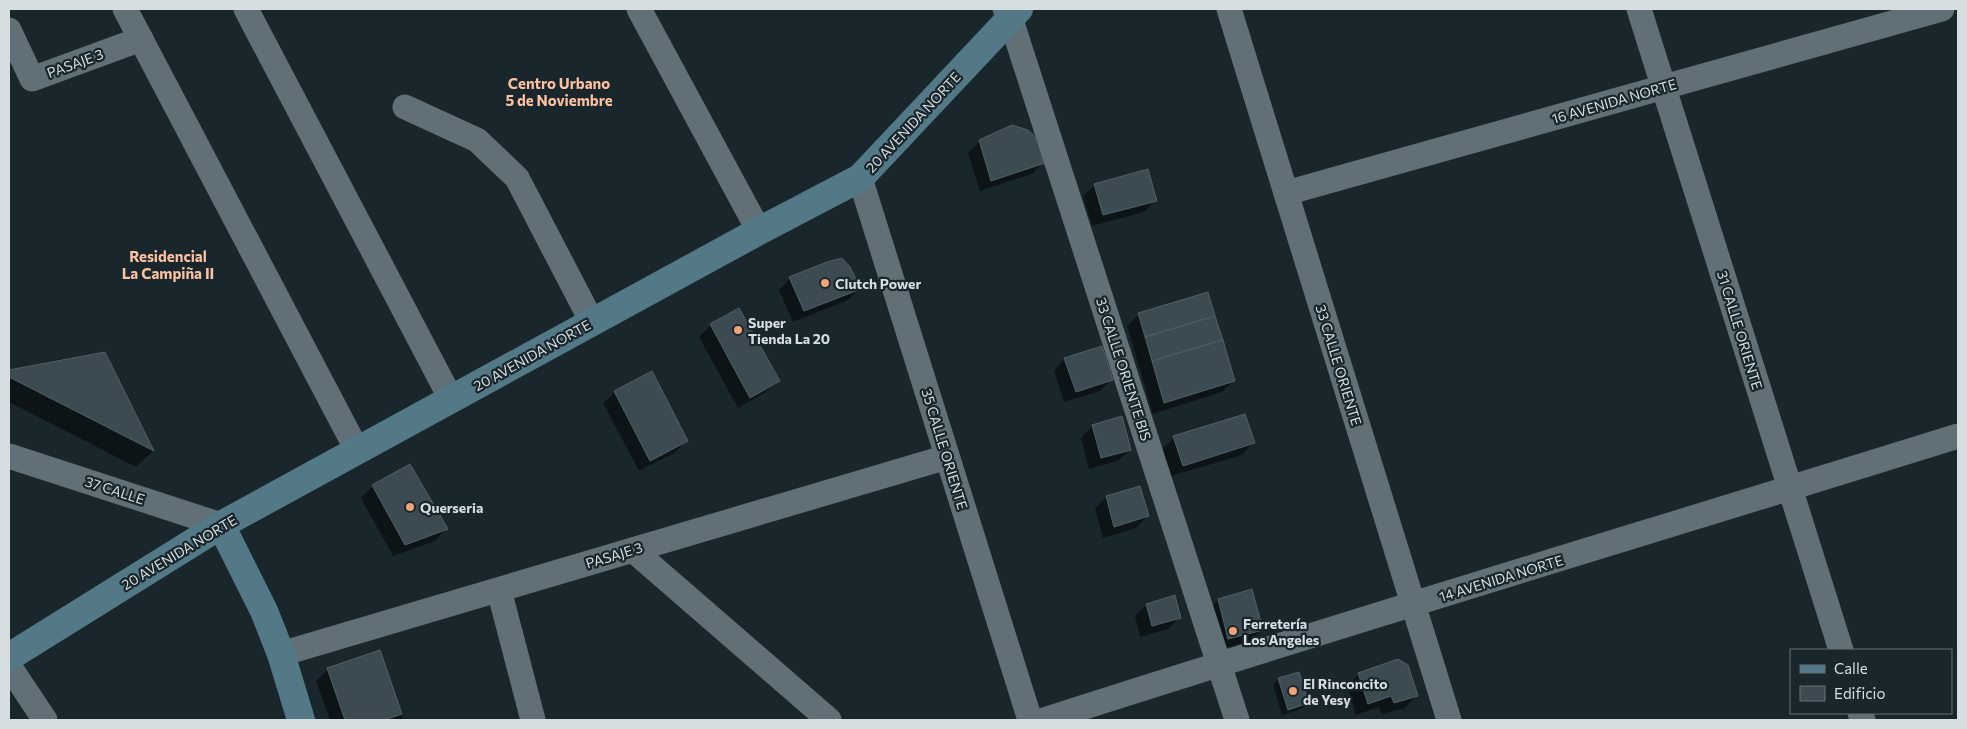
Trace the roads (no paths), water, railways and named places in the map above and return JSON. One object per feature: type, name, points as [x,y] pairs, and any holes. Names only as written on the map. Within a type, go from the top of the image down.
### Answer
[{"type":"street","points":[[125,9],[357,450]]},
{"type":"street","points":[[246,9],[450,399]]},
{"type":"street","points":[[639,9],[759,231]]},
{"type":"street","name":"33 CALLE ORIENTE","points":[[1229,9],[1448,720]]},
{"type":"street","name":"31 CALLE ORIENTE","points":[[1639,9],[1841,649]]},
{"type":"street","name":"16 AVENIDA NORTE","points":[[1286,193],[1942,9]]},
{"type":"street","name":"20 AVENIDA NORTE","points":[[9,657],[221,525],[759,231],[860,178],[1012,12]]},
{"type":"street","name":"33 CALLE ORIENTE BIS","points":[[1012,12],[1237,720]]},
{"type":"street","name":"PASAJE 3","points":[[9,30],[32,79],[141,39]]},
{"type":"street","points":[[405,107],[477,140],[517,178],[592,322]]},
{"type":"street","name":"35 CALLE ORIENTE","points":[[860,178],[1030,720]]},
{"type":"street","name":"14 AVENIDA NORTE","points":[[1044,720],[1219,664],[1413,606],[1958,436]]},
{"type":"street","name":"37 CALLE","points":[[9,456],[221,525]]},
{"type":"street","name":"PASAJE 3","points":[[281,654],[947,456]]},
{"type":"street","points":[[221,525],[264,612],[281,654],[301,720]]},
{"type":"street","points":[[633,550],[829,720]]},
{"type":"street","points":[[498,590],[533,720]]},
{"type":"street","points":[[9,666],[45,720]]},
{"type":"place","name":"Clutch Power","points":[[825,283]]},
{"type":"place","name":"Super Tienda La 20","points":[[738,330]]},
{"type":"place","name":"Querseria","points":[[410,507]]},
{"type":"place","name":"Ferretería Los Angeles","points":[[1233,631]]},
{"type":"place","name":"El Rinconcito de Yesy","points":[[1293,691]]},
{"type":"district","name":"Centro Urbano 5 de Noviembre","points":[[559,92]]},
{"type":"district","name":"Residencial La Campiña II","points":[[168,264]]}]
